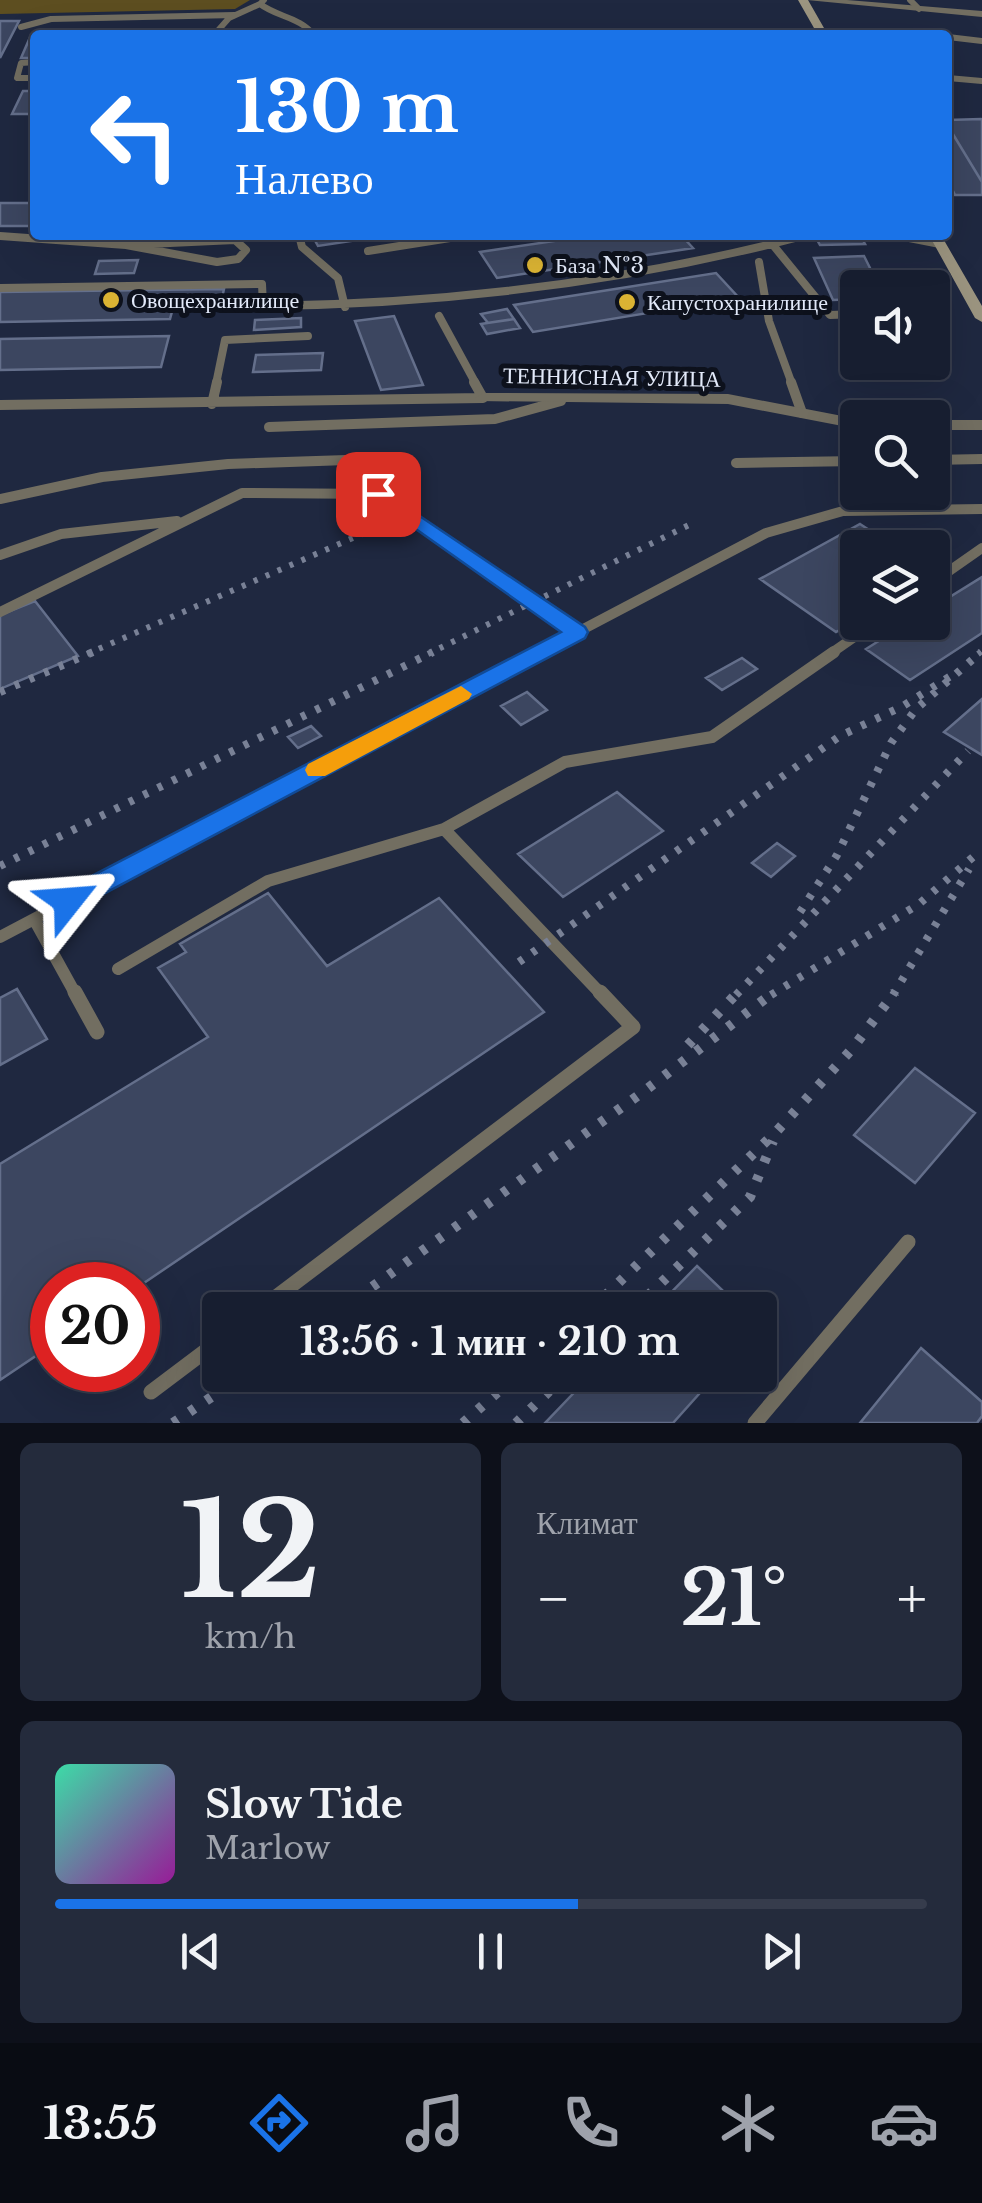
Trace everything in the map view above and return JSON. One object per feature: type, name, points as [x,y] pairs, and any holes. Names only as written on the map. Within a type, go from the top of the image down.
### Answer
[{"type":"main road","points":[[803,0],[820,30]]},
{"type":"main road","points":[[938,240],[982,318]]},
{"type":"street","points":[[812,0],[982,14]]},
{"type":"street","name":"ТЕННИСНАЯ УЛИЦА","points":[[483,398],[728,400],[840,420]]},
{"type":"street","points":[[950,424],[982,425]]},
{"type":"lane","points":[[910,0],[919,9]]},
{"type":"lane","points":[[220,30],[236,15],[262,2],[267,12],[306,24],[310,30]]},
{"type":"lane","points":[[22,27],[50,19],[236,15]]},
{"type":"lane","points":[[952,37],[982,41]]},
{"type":"lane","points":[[30,62],[20,63],[16,78],[30,78]]},
{"type":"lane","points":[[952,78],[982,80]]},
{"type":"lane","points":[[0,236],[30,238]]},
{"type":"lane","points":[[56,240],[126,245],[217,262],[238,259],[246,250],[235,240],[126,245]]},
{"type":"lane","points":[[300,240],[302,247],[338,278],[345,306]]},
{"type":"lane","points":[[368,251],[437,240]]},
{"type":"lane","points":[[0,288],[262,284],[263,306],[345,306],[456,298],[680,268],[790,240]]},
{"type":"lane","points":[[772,245],[830,315],[840,315]]},
{"type":"lane","points":[[759,262],[769,321],[802,413]]},
{"type":"lane","points":[[0,405],[483,398],[439,316]]},
{"type":"lane","points":[[212,404],[225,340],[308,336]]},
{"type":"lane","points":[[269,427],[495,419],[561,401]]},
{"type":"lane","points":[[0,500],[102,477],[228,464],[347,460]]},
{"type":"lane","points":[[950,460],[982,460]]},
{"type":"lane","points":[[736,463],[840,461]]},
{"type":"lane","points":[[0,612],[242,493],[378,494],[577,632]]},
{"type":"lane","points":[[0,936],[766,533],[842,511],[982,508]]},
{"type":"lane","points":[[0,554],[61,534],[186,520]]},
{"type":"lane","points":[[950,570],[982,548]]},
{"type":"lane","points":[[118,969],[268,881],[444,829],[565,762],[712,738],[851,640]]},
{"type":"lane","points":[[283,1292],[633,1027],[444,829]]},
{"type":"lane","points":[[34,918],[96,1032]]},
{"type":"lane","points":[[756,1423],[908,1242]]},
{"type":"lane","points":[[160,1385],[202,1353]]},
{"type":"shaded area","points":[[0,0],[250,0],[235,9],[0,14]]},
{"type":"building","points":[[0,21],[19,21],[0,58]]},
{"type":"building","points":[[30,37],[30,58],[21,58]]},
{"type":"building","points":[[23,91],[30,91],[30,114],[12,114]]},
{"type":"building","points":[[952,120],[982,120],[982,182],[952,133]]},
{"type":"building","points":[[952,133],[982,182],[982,195],[955,195]]},
{"type":"building","points":[[0,203],[30,203],[30,226],[0,226]]},
{"type":"building","points":[[315,240],[358,240],[318,246]]},
{"type":"building","name":"База №3","points":[[561,240],[686,240],[693,248],[497,278],[480,252]]},
{"type":"building","points":[[817,240],[863,240],[865,244],[820,245]]},
{"type":"building","points":[[864,256],[871,270],[840,270],[840,300],[833,300],[814,258]]},
{"type":"building","points":[[138,260],[134,273],[95,274],[99,261]]},
{"type":"building","name":"Капустохранилище","points":[[716,273],[739,298],[533,332],[514,305]]},
{"type":"building","name":"Овощехранилище","points":[[224,289],[220,307],[173,308],[170,319],[0,322],[0,292]]},
{"type":"building","points":[[507,309],[514,319],[488,323],[481,314]]},
{"type":"building","points":[[394,316],[423,385],[381,390],[355,321]]},
{"type":"building","points":[[301,318],[301,327],[254,330],[255,320]]},
{"type":"building","points":[[514,319],[520,328],[487,334],[481,324]]},
{"type":"building","name":"Овощехранилище","points":[[169,336],[161,367],[0,370],[0,339]]},
{"type":"building","points":[[323,353],[321,370],[253,372],[256,355]]},
{"type":"building","points":[[840,535],[840,630],[836,632],[760,579]]},
{"type":"building","points":[[982,577],[982,633],[910,680],[866,649],[880,640],[950,640],[950,597]]},
{"type":"building","points":[[35,601],[78,656],[0,689],[0,615]]},
{"type":"building","points":[[742,658],[757,669],[722,690],[706,678]]},
{"type":"building","points":[[527,692],[547,710],[521,725],[501,706]]},
{"type":"building","points":[[982,699],[982,755],[944,732]]},
{"type":"building","points":[[311,726],[321,736],[298,748],[288,737]]},
{"type":"building","points":[[617,792],[663,831],[563,897],[518,854]]},
{"type":"building","points":[[777,843],[795,856],[771,877],[752,863]]},
{"type":"building","points":[[268,893],[327,966],[439,898],[544,1012],[160,1272],[160,1262],[30,1262],[30,1360],[0,1380],[0,1164],[208,1037],[158,968],[186,952],[180,944]]},
{"type":"building","points":[[17,989],[47,1039],[0,1065],[0,998]]},
{"type":"building","points":[[915,1068],[975,1113],[915,1183],[854,1135]]},
{"type":"building","points":[[697,1266],[724,1292],[672,1292]]},
{"type":"building","points":[[921,1348],[982,1402],[982,1416],[977,1423],[860,1423]]},
{"type":"building","points":[[575,1392],[701,1392],[673,1423],[545,1423]]},
{"type":"railway","points":[[428,654],[693,523]]},
{"type":"railway","points":[[87,654],[378,527]]},
{"type":"railway","points":[[978,654],[982,651]]},
{"type":"railway","points":[[0,692],[93,652]]},
{"type":"railway","points":[[0,866],[433,652]]},
{"type":"railway","points":[[800,912],[837,855],[891,743],[916,709],[981,652]]},
{"type":"railway","points":[[519,962],[840,736],[903,706],[954,674]]},
{"type":"railway","points":[[736,995],[968,751]]},
{"type":"railway","points":[[771,995],[919,904],[980,851]]},
{"type":"railway","points":[[894,993],[969,869]]},
{"type":"railway","points":[[688,1045],[738,992]]},
{"type":"railway","points":[[365,1292],[643,1092],[774,992]]},
{"type":"railway","points":[[609,1292],[776,1132],[852,1049],[894,993]]},
{"type":"railway","points":[[652,1292],[750,1197],[773,1141]]},
{"type":"railway","points":[[173,1423],[219,1392]]},
{"type":"railway","points":[[463,1423],[498,1392]]},
{"type":"railway","points":[[516,1423],[548,1392]]},
{"type":"slow traffic","points":[[316,770],[461,694]]},
{"type":"place","name":"База №3","points":[[535,265]]},
{"type":"place","name":"Овощехранилище","points":[[111,300]]},
{"type":"place","name":"Капустохранилище","points":[[627,302]]},
{"type":"route","points":[[68,901],[577,632],[378,494]]}]
